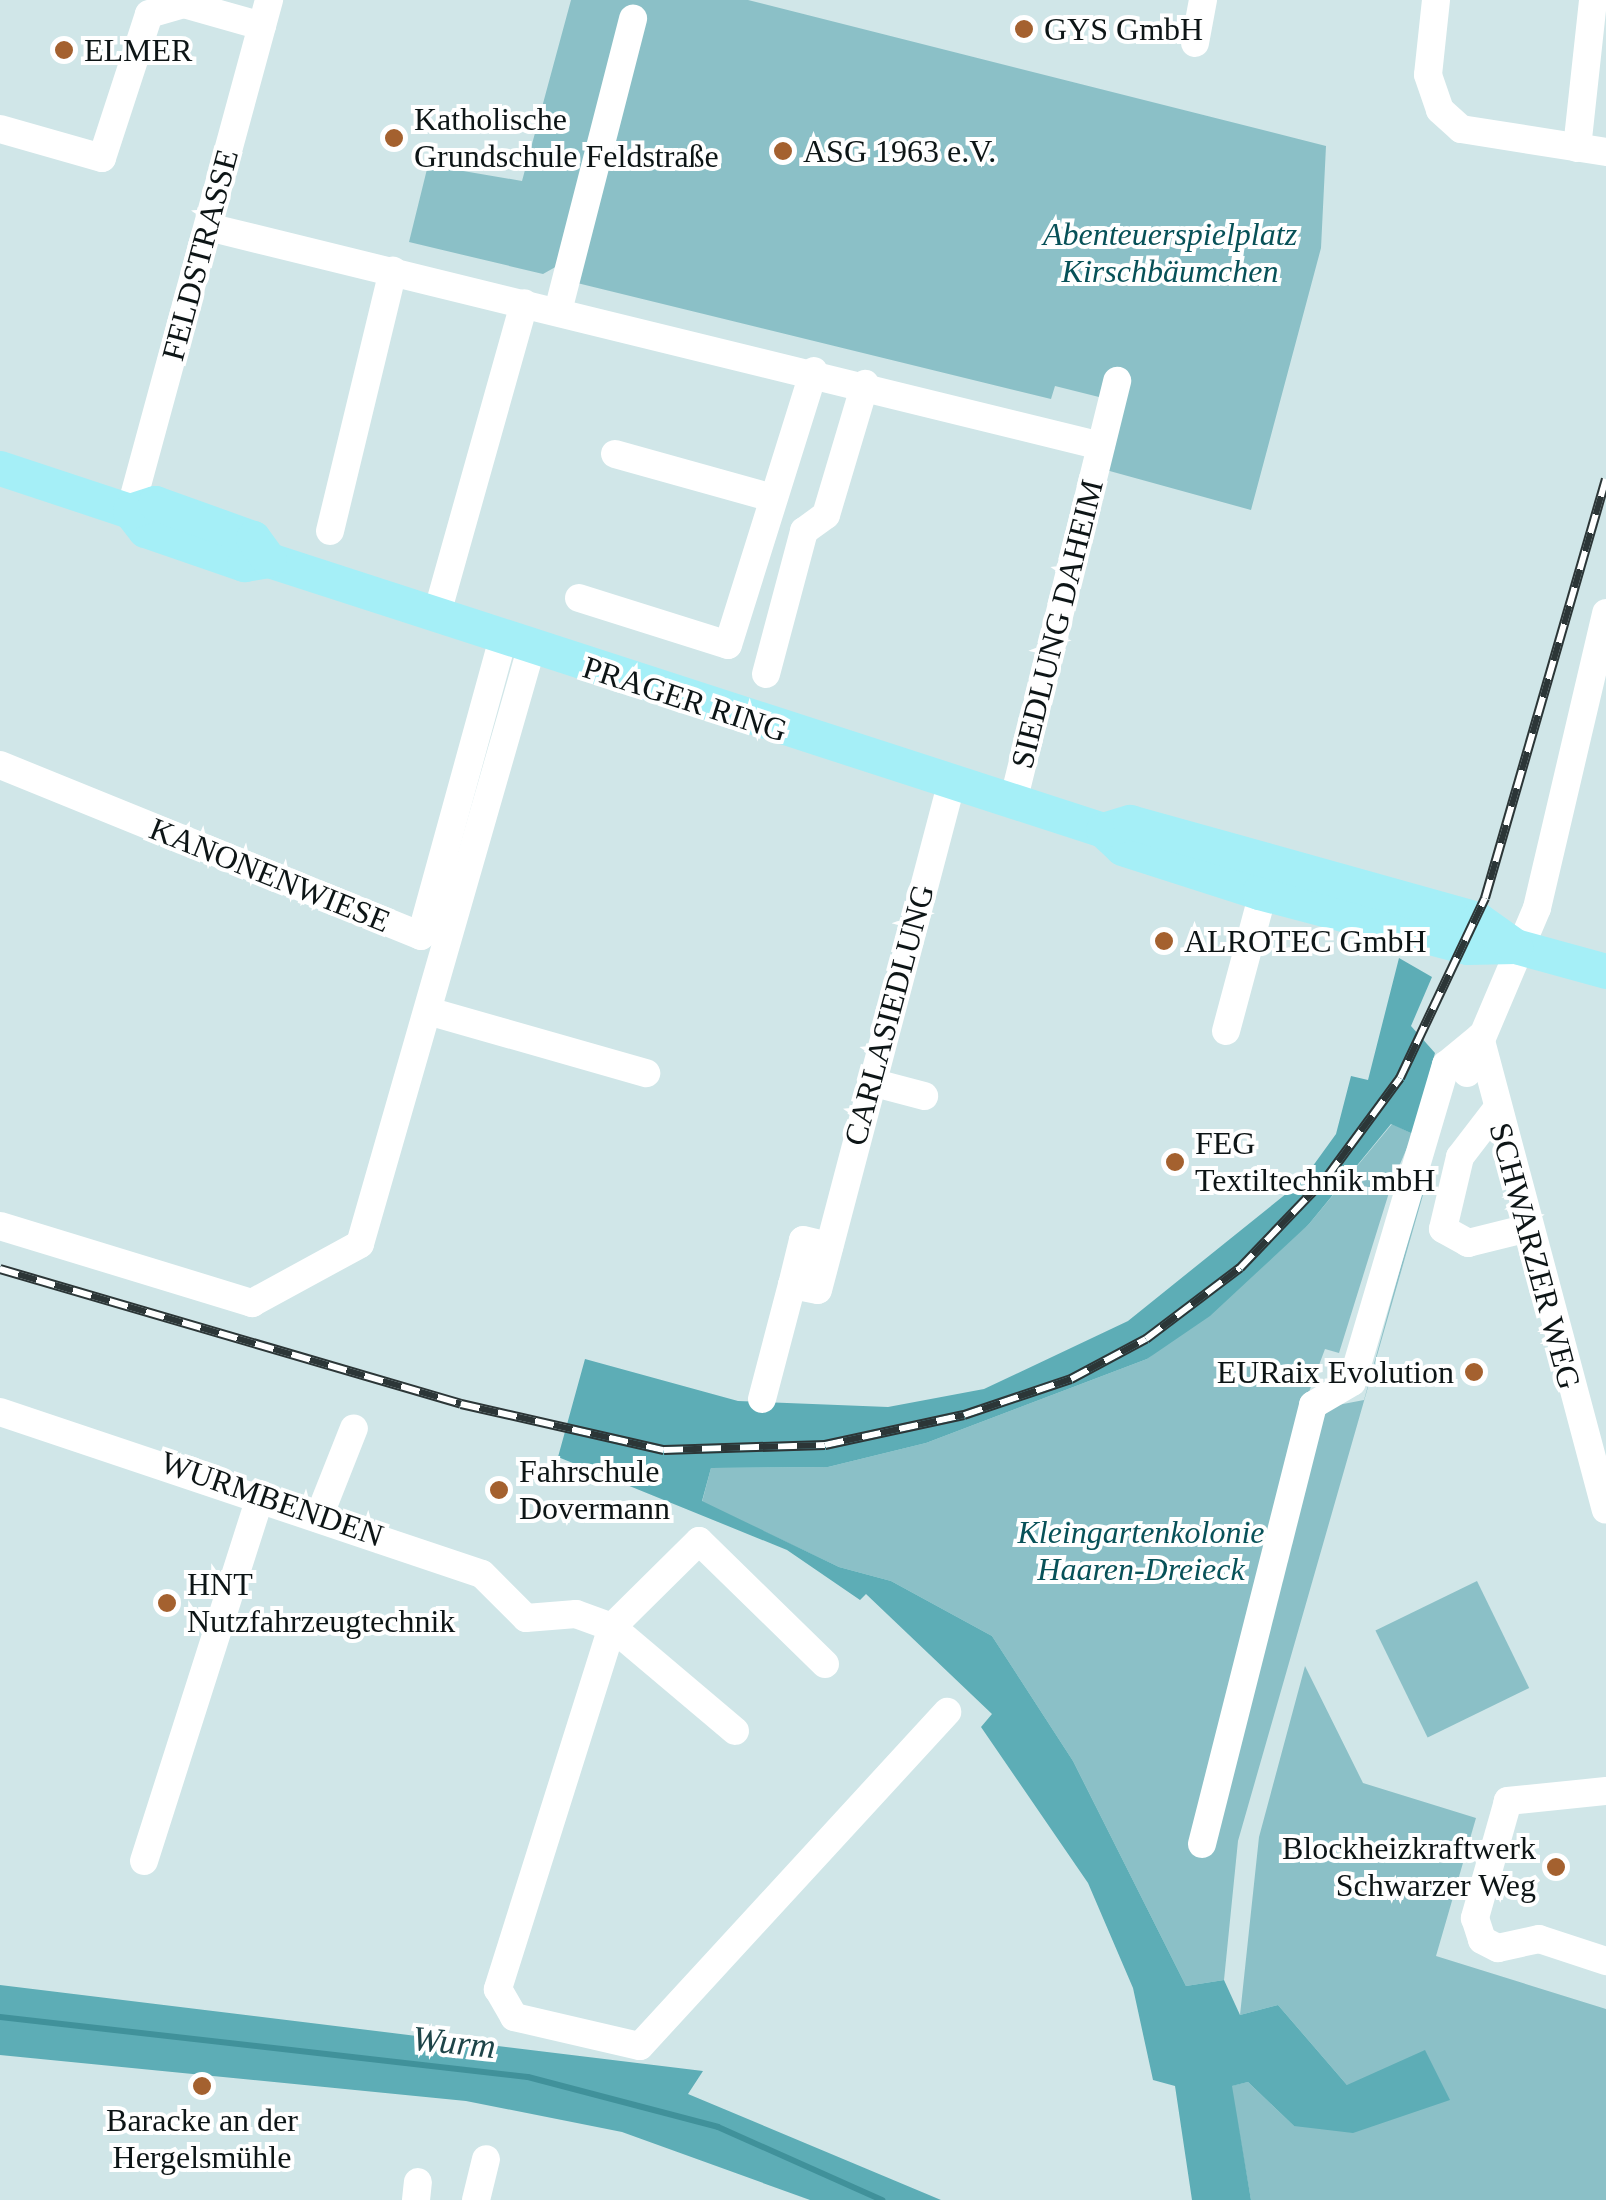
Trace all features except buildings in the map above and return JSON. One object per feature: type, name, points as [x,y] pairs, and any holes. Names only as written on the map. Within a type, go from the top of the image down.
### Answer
[{"type":"main road","name":"PRAGER RING","points":[[0,468],[130,510],[172,509],[253,538],[269,560],[950,785],[1103,830],[1122,848],[1262,892],[1467,947],[1515,946],[1606,971]]},
{"type":"main road","name":"PRAGER RING","points":[[1103,830],[1130,822],[1477,919],[1515,946]]},
{"type":"street","points":[[1196,42],[1203,0]]},
{"type":"street","points":[[1436,0],[1428,75],[1440,110],[1461,129],[1606,152]]},
{"type":"street","points":[[1577,148],[1593,0]]},
{"type":"street","points":[[0,129],[102,158],[150,14],[184,4],[266,13]]},
{"type":"street","name":"FELDSTRASSE","points":[[130,510],[266,13]]},
{"type":"street","points":[[558,312],[632,18]]},
{"type":"street","points":[[208,227],[814,371],[1101,446]]},
{"type":"street","points":[[330,531],[393,271]]},
{"type":"street","points":[[436,617],[524,303]]},
{"type":"street","points":[[579,598],[728,646],[814,371]]},
{"type":"street","name":"SIEDLUNG DAHEIM","points":[[1014,802],[1117,382]]},
{"type":"street","points":[[766,674],[804,531],[826,515],[865,384]]},
{"type":"street","points":[[615,454],[774,498]]},
{"type":"street","points":[[1468,1072],[1515,946],[1537,908],[1606,613]]},
{"type":"street","points":[[0,1226],[252,1303],[360,1244],[428,1011],[517,644]]},
{"type":"street","name":"KANONENWIESE","points":[[0,765],[421,936],[517,644]]},
{"type":"street","name":"CARLASIEDLUNG","points":[[762,1399],[792,1285],[818,1290],[950,785]]},
{"type":"street","points":[[1226,1031],[1262,892]]},
{"type":"street","points":[[428,1011],[646,1073]]},
{"type":"street","points":[[1202,1844],[1313,1405],[1352,1382],[1446,1065],[1480,1036]]},
{"type":"street","name":"SCHWARZER WEG","points":[[1480,1036],[1496,1110],[1606,1509]]},
{"type":"street","points":[[871,1082],[924,1096]]},
{"type":"street","points":[[1496,1110],[1460,1157],[1443,1229],[1468,1244],[1528,1228]]},
{"type":"street","name":"WURMBENDEN","points":[[0,1412],[262,1494],[482,1574],[526,1618],[576,1614],[612,1627]]},
{"type":"street","points":[[320,1514],[354,1428]]},
{"type":"street","points":[[144,1861],[262,1494]]},
{"type":"street","points":[[824,1664],[700,1541],[612,1627],[498,1989],[514,2017],[640,2046],[947,1712]]},
{"type":"street","points":[[612,1627],[735,1731]]},
{"type":"street","points":[[1606,1791],[1508,1800],[1475,1918],[1482,1940],[1498,1948],[1539,1939],[1606,1961]]},
{"type":"street","points":[[476,2200],[486,2158]]},
{"type":"green space","name":"Abenteuerspielplatz Kirschbäumchen","points":[[571,0],[748,0],[1326,146],[1321,248],[1251,510],[1106,470],[1123,403],[1055,386],[1051,399],[573,282],[559,265],[543,274],[409,242],[428,165],[522,181]]},
{"type":"green space","name":"Kleingartenkolonie Haaren-Dreieck","points":[[1392,1124],[1413,1134],[1394,1178],[1425,1188],[1238,1841],[1224,1980],[1186,1986],[1073,1761],[992,1636],[891,1581],[839,1567],[702,1502],[711,1468],[828,1467],[926,1443],[1147,1359],[1309,1224]],"holes":[[[1392,1183],[1421,1193],[1364,1400],[1317,1409],[1309,1392],[1325,1349],[1339,1353]]]},
{"type":"green space","points":[[1477,1581],[1529,1688],[1428,1737],[1375,1631]]},
{"type":"green space","points":[[1305,1666],[1363,1783],[1476,1818],[1436,1956],[1606,2009],[1606,2200],[1251,2200],[1231,2086],[1248,2082],[1294,2126],[1347,2085],[1278,2005],[1240,2015],[1259,1837]]},
{"type":"shaded area","points":[[1399,958],[1432,977],[1411,1026],[1435,1053],[1413,1134],[1391,1124],[1309,1224],[1210,1316],[1147,1359],[926,1443],[828,1467],[711,1468],[702,1501],[839,1567],[891,1581],[992,1636],[1073,1761],[1186,1986],[1224,1980],[1240,2015],[1278,2005],[1347,2085],[1425,2050],[1450,2100],[1353,2133],[1294,2126],[1248,2082],[1232,2086],[1251,2200],[1192,2200],[1175,2086],[1153,2080],[1133,1988],[1088,1883],[981,1727],[992,1714],[866,1594],[860,1600],[787,1550],[558,1457],[585,1359],[738,1401],[888,1407],[984,1389],[1128,1321],[1302,1181],[1336,1134],[1351,1076],[1368,1080]]},
{"type":"shaded area","points":[[0,1985],[703,2071],[688,2094],[941,2200],[810,2200],[622,2132],[466,2101],[0,2055]]},
{"type":"waterway","name":"Wurm","points":[[0,2017],[528,2077],[718,2127],[882,2200]]},
{"type":"railway","points":[[0,1269],[461,1404],[664,1450],[825,1445],[964,1415],[1071,1379],[1146,1339],[1240,1268],[1327,1177],[1400,1078],[1485,898],[1606,479]]},
{"type":"place","name":"GYS GmbH","points":[[1024,29]]},
{"type":"place","name":"ELMER","points":[[64,50]]},
{"type":"place","name":"Katholische Grundschule Feldstraße","points":[[394,138]]},
{"type":"place","name":"ASG 1963 e.V.","points":[[783,151]]},
{"type":"place","name":"ALROTEC GmbH","points":[[1164,941]]},
{"type":"place","name":"FEG Textiltechnik mbH","points":[[1175,1162]]},
{"type":"place","name":"EURaix Evolution","points":[[1474,1372]]},
{"type":"place","name":"Fahrschule Dovermann","points":[[499,1490]]},
{"type":"place","name":"HNT Nutzfahrzeugtechnik","points":[[167,1603]]},
{"type":"place","name":"Blockheizkraftwerk Schwarzer Weg","points":[[1556,1867]]},
{"type":"place","name":"Baracke an der Hergelsmühle","points":[[202,2086]]}]
